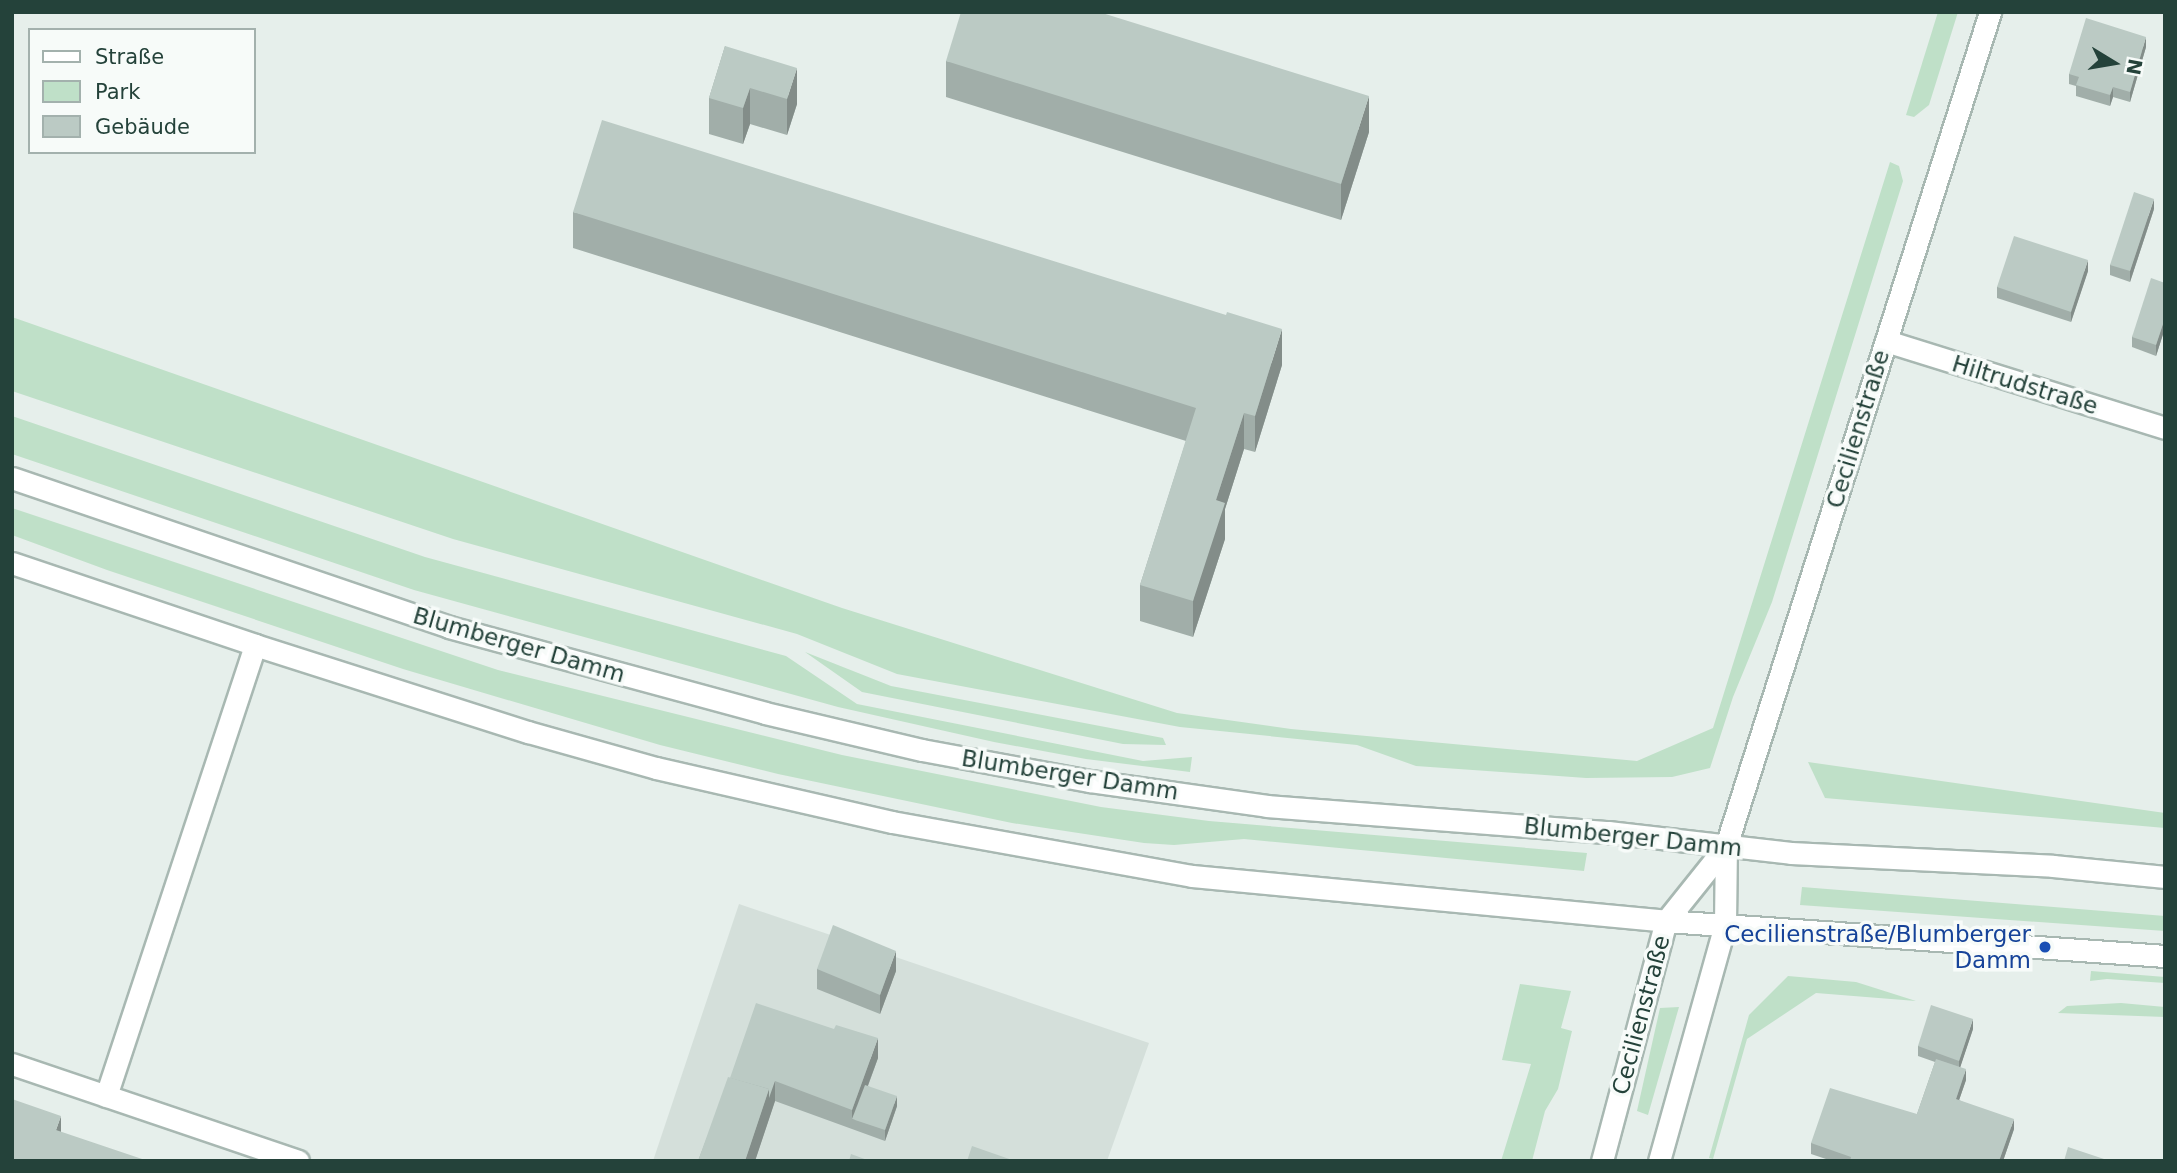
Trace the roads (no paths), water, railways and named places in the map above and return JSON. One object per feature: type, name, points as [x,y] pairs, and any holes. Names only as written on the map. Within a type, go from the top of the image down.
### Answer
[{"type":"main road","name":"Cecilienstraße","points":[[1660,1161],[1725,924],[1726,846],[1990,12]]},
{"type":"main road","name":"Hiltrudstraße","points":[[1886,341],[2165,428]]},
{"type":"main road","name":"Blumberger Damm","points":[[12,478],[449,627],[765,713],[922,750],[1090,781],[1268,806],[1608,832],[1791,853],[2053,866],[2165,877]]},
{"type":"main road","points":[[12,562],[255,645],[541,736],[656,768],[845,813],[1192,876],[1667,921],[2165,956]]},
{"type":"main road","points":[[106,1096],[255,645]]},
{"type":"main road","name":"Cecilienstraße","points":[[1602,1161],[1667,921],[1726,846]]},
{"type":"main road","points":[[12,1064],[298,1161]]},
{"type":"place","name":"Cecilienstraße/Blumberger Damm","points":[[2045,947]]}]
